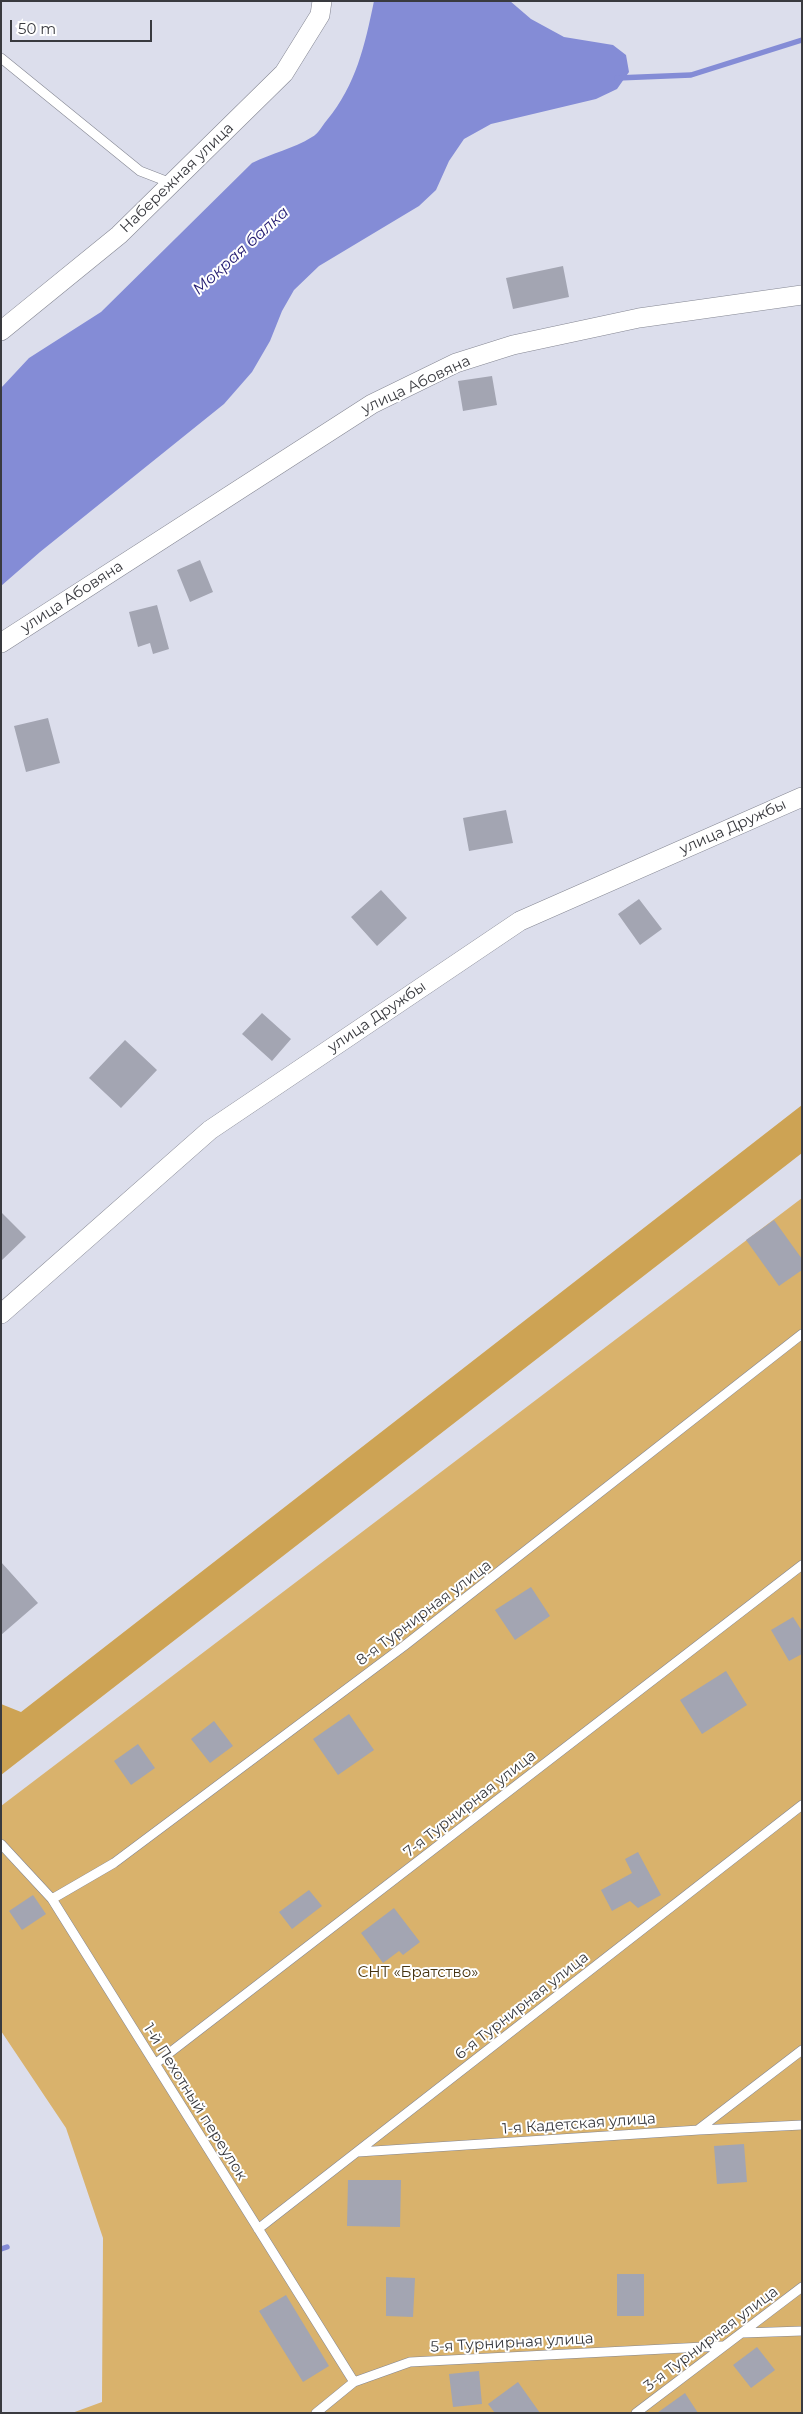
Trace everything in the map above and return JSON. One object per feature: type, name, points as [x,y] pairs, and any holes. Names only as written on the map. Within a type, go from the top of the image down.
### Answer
[{"type":"street","name":"Набережная улица","points":[[1,331],[118,235],[284,74],[320,16],[322,1]]},
{"type":"street","name":"улица Абовяна","points":[[1,642],[372,404],[456,363],[513,345],[639,318],[802,295]]},
{"type":"street","name":"улица Дружбы","points":[[1,1314],[210,1130],[520,921],[802,797]]},
{"type":"lane","points":[[1,58],[140,171],[172,183]]},
{"type":"lane","name":"8-я Турнирная улица","points":[[52,1899],[114,1863],[404,1646],[802,1334]]},
{"type":"lane","name":"7-я Турнирная улица","points":[[155,2064],[802,1565]]},
{"type":"lane","name":"6-я Турнирная улица","points":[[258,2229],[802,1805]]},
{"type":"lane","name":"1-й Пехотный переулок","points":[[1,1844],[52,1899],[354,2382]]},
{"type":"lane","points":[[699,2130],[802,2050]]},
{"type":"lane","name":"1-я Кадетская улица","points":[[357,2152],[802,2125]]},
{"type":"lane","name":"3-я Турнирная улица","points":[[636,2413],[802,2287]]},
{"type":"lane","points":[[743,2333],[802,2331]]},
{"type":"lane","name":"5-я Турнирная улица","points":[[316,2413],[354,2382],[410,2362],[723,2346]]},
{"type":"green space","name":"СНТ «Братство»","points":[[802,1198],[802,2413],[72,2413],[102,2402],[103,2238],[66,2128],[1,2031],[1,1806]]},
{"type":"shaded area","points":[[802,1105],[802,1153],[1,1775],[1,1704],[21,1712]]},
{"type":"water","name":"Мокрая балка","points":[[374,1],[510,1],[531,19],[564,37],[613,45],[626,55],[629,72],[617,89],[596,99],[491,124],[464,139],[449,161],[436,190],[419,206],[319,266],[294,290],[282,311],[270,341],[252,372],[224,404],[40,552],[1,586],[1,388],[29,358],[101,312],[252,163],[297,145],[316,134],[337,107],[352,79],[363,49]]},
{"type":"building","points":[[563,266],[569,297],[513,309],[506,278]]},
{"type":"building","points":[[492,376],[497,405],[463,411],[458,381]]},
{"type":"building","points":[[200,560],[213,592],[190,602],[177,570]]},
{"type":"building","points":[[157,605],[169,649],[153,654],[150,643],[138,647],[129,612]]},
{"type":"building","points":[[48,718],[60,763],[26,772],[14,726]]},
{"type":"building","points":[[506,810],[513,843],[469,851],[463,818]]},
{"type":"building","points":[[381,890],[407,918],[377,946],[351,917]]},
{"type":"building","points":[[639,899],[662,929],[640,945],[618,914]]},
{"type":"building","points":[[262,1013],[291,1039],[272,1061],[242,1034]]},
{"type":"building","points":[[125,1040],[157,1070],[121,1108],[89,1078]]},
{"type":"building","points":[[1,1212],[26,1237],[1,1261]]},
{"type":"building","points":[[774,1220],[802,1259],[802,1270],[779,1286],[746,1240]]},
{"type":"building","points":[[1,1562],[38,1603],[1,1635]]},
{"type":"building","points":[[531,1587],[550,1616],[515,1640],[495,1610]]},
{"type":"building","points":[[793,1617],[802,1631],[802,1654],[789,1661],[771,1630]]},
{"type":"building","points":[[726,1671],[747,1705],[702,1734],[680,1700]]},
{"type":"building","points":[[349,1714],[374,1750],[338,1775],[313,1739]]},
{"type":"building","points":[[214,1721],[233,1746],[210,1763],[191,1739]]},
{"type":"building","points":[[138,1744],[155,1768],[131,1785],[114,1761]]},
{"type":"building","points":[[638,1852],[661,1895],[638,1908],[630,1901],[612,1911],[601,1890],[632,1873],[625,1859]]},
{"type":"building","points":[[309,1890],[322,1906],[292,1929],[279,1912]]},
{"type":"building","points":[[33,1895],[46,1914],[22,1930],[9,1911]]},
{"type":"building","points":[[394,1908],[420,1942],[403,1955],[399,1951],[383,1963],[361,1933]]},
{"type":"building","points":[[744,2144],[747,2182],[717,2184],[714,2146]]},
{"type":"building","points":[[348,2180],[401,2180],[400,2227],[347,2226]]},
{"type":"building","points":[[617,2274],[644,2274],[644,2316],[617,2316]]},
{"type":"building","points":[[386,2277],[415,2278],[413,2317],[386,2316]]},
{"type":"building","points":[[286,2295],[329,2366],[303,2382],[259,2311]]},
{"type":"building","points":[[757,2347],[775,2370],[751,2388],[733,2365]]},
{"type":"building","points":[[479,2371],[482,2404],[453,2407],[449,2374]]},
{"type":"building","points":[[518,2382],[540,2413],[495,2413],[488,2404]]},
{"type":"building","points":[[685,2393],[698,2413],[657,2413]]},
{"type":"waterway","points":[[617,78],[691,75],[802,40]]},
{"type":"waterway","points":[[1,2249],[7,2247]]}]
